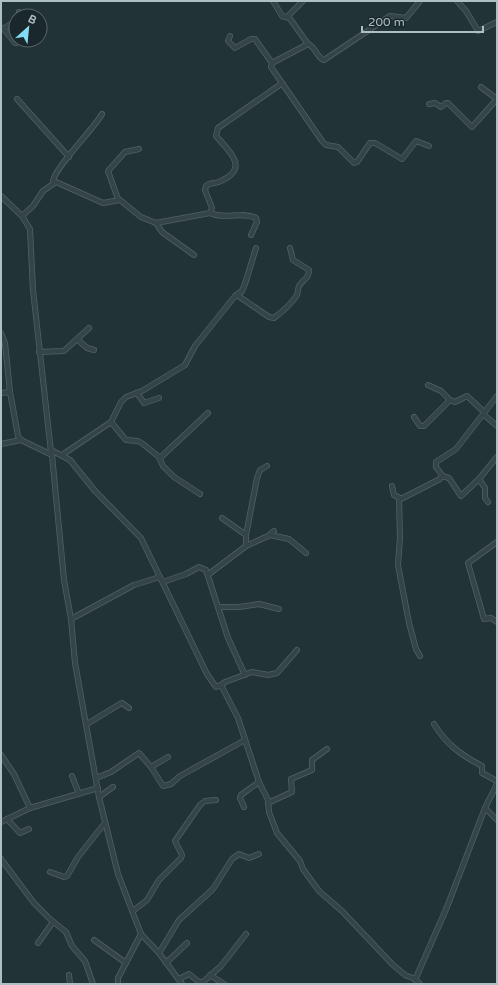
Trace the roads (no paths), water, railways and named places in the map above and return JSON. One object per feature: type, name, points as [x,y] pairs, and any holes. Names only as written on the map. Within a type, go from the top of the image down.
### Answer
[{"type":"street","points":[[273,1],[282,16],[289,18],[308,44],[312,46],[321,59],[324,60],[390,16],[406,18],[420,1]]},
{"type":"street","points":[[289,18],[289,13],[303,1]]},
{"type":"street","points":[[458,1],[466,11],[476,30],[481,31],[497,22]]},
{"type":"street","points":[[230,36],[228,41],[235,48],[251,39],[255,39],[272,64],[271,67],[281,84],[322,142],[338,146],[354,163],[357,162],[368,145],[372,142],[402,159],[416,141],[429,146]]},
{"type":"street","points":[[272,64],[308,44]]},
{"type":"street","points":[[210,213],[212,208],[206,186],[221,181],[235,169],[237,165],[235,160],[216,136],[218,128],[281,84]]},
{"type":"street","points":[[429,104],[435,103],[441,107],[448,103],[472,127],[497,99],[481,87]]},
{"type":"street","points":[[18,98],[68,157]]},
{"type":"street","points":[[22,216],[53,183],[54,176],[102,114]]},
{"type":"street","points":[[139,149],[125,152],[108,171],[118,199],[141,217],[156,223],[210,213],[220,215],[250,215],[256,218],[257,222],[251,235]]},
{"type":"street","points":[[53,183],[65,185],[103,203],[118,199]]},
{"type":"street","points":[[1,196],[28,223],[31,239],[33,290],[64,580],[71,619],[76,671],[87,724],[104,824],[118,874],[141,934],[159,953],[182,984]]},
{"type":"street","points":[[156,223],[162,232],[194,255]]},
{"type":"street","points":[[62,455],[111,422],[123,399],[129,395],[137,394],[185,365],[195,346],[237,295],[242,291],[256,248]]},
{"type":"street","points":[[237,295],[270,318],[274,318],[279,314],[296,295],[300,284],[306,279],[309,273],[307,269],[293,260],[290,248]]},
{"type":"street","points":[[39,352],[60,352],[78,340],[89,328]]},
{"type":"street","points":[[1,333],[5,343],[10,392],[17,431],[21,440]]},
{"type":"street","points":[[78,340],[87,348],[94,350]]},
{"type":"street","points":[[428,385],[441,391],[450,400],[455,402],[468,397],[497,426]]},
{"type":"street","points":[[1,393],[10,392]]},
{"type":"street","points":[[137,394],[144,403],[160,398]]},
{"type":"street","points":[[497,396],[456,449],[436,462],[436,467],[442,476],[449,478],[461,496],[479,479],[497,457]]},
{"type":"street","points":[[414,418],[420,426],[424,426],[450,400]]},
{"type":"street","points":[[160,458],[208,413]]},
{"type":"street","points":[[111,422],[127,440],[139,441],[160,458],[163,466],[174,477],[200,494]]},
{"type":"street","points":[[1,444],[21,440],[51,453],[62,455],[74,464],[95,491],[141,538],[207,674],[216,687],[252,672],[268,675],[277,673],[297,650]]},
{"type":"street","points":[[246,546],[246,535],[258,475],[260,470],[267,466]]},
{"type":"street","points":[[420,656],[410,630],[398,565],[400,539],[398,504],[400,498],[431,485],[442,476]]},
{"type":"street","points":[[479,479],[485,488],[485,498],[488,502]]},
{"type":"street","points":[[392,486],[394,495],[400,498]]},
{"type":"street","points":[[222,518],[246,535]]},
{"type":"street","points":[[209,574],[246,546],[272,533],[289,539],[306,552]]},
{"type":"street","points":[[497,542],[468,563],[484,618],[491,618],[497,622]]},
{"type":"street","points":[[163,582],[186,574],[200,566],[205,568],[209,574],[220,607],[228,638],[245,675]]},
{"type":"street","points":[[71,619],[134,585],[160,577]]},
{"type":"street","points":[[220,607],[239,607],[259,604],[279,609]]},
{"type":"street","points":[[221,685],[230,700],[246,740],[277,833],[300,862],[313,884],[368,937],[392,964],[405,975],[420,984]]},
{"type":"street","points":[[87,724],[122,703],[129,708]]},
{"type":"street","points":[[415,981],[447,907],[485,808],[497,782],[482,772],[482,766],[457,752],[441,735],[434,724]]},
{"type":"street","points":[[96,778],[111,772],[138,753],[142,755],[151,767],[161,784],[167,786],[180,776],[246,740]]},
{"type":"street","points":[[268,803],[292,792],[291,779],[312,770],[312,760],[327,749]]},
{"type":"street","points":[[1,755],[14,774],[30,808]]},
{"type":"street","points":[[151,767],[168,757]]},
{"type":"street","points":[[72,776],[79,794]]},
{"type":"street","points":[[244,807],[240,798],[241,795],[259,782]]},
{"type":"street","points":[[99,797],[112,787]]},
{"type":"street","points":[[29,829],[20,833],[3,820],[30,808],[98,788]]},
{"type":"street","points":[[133,910],[147,900],[159,880],[182,857],[175,842],[200,805],[204,802],[216,800]]},
{"type":"street","points":[[485,808],[497,820]]},
{"type":"street","points":[[50,872],[64,877],[67,876],[82,852],[104,824]]},
{"type":"street","points":[[159,953],[179,920],[213,889],[232,859],[240,854],[251,858],[259,854]]},
{"type":"street","points":[[1,859],[34,902],[53,922],[62,927],[68,934],[72,946],[85,961],[93,984]]},
{"type":"street","points":[[38,943],[53,922]]},
{"type":"street","points":[[118,984],[118,978],[141,934]]},
{"type":"street","points":[[179,979],[189,974],[201,982],[210,976],[221,966],[246,934]]},
{"type":"street","points":[[94,940],[126,963]]},
{"type":"street","points":[[166,963],[186,943]]},
{"type":"street","points":[[69,974],[70,984]]},
{"type":"street","points":[[210,976],[224,984]]}]
